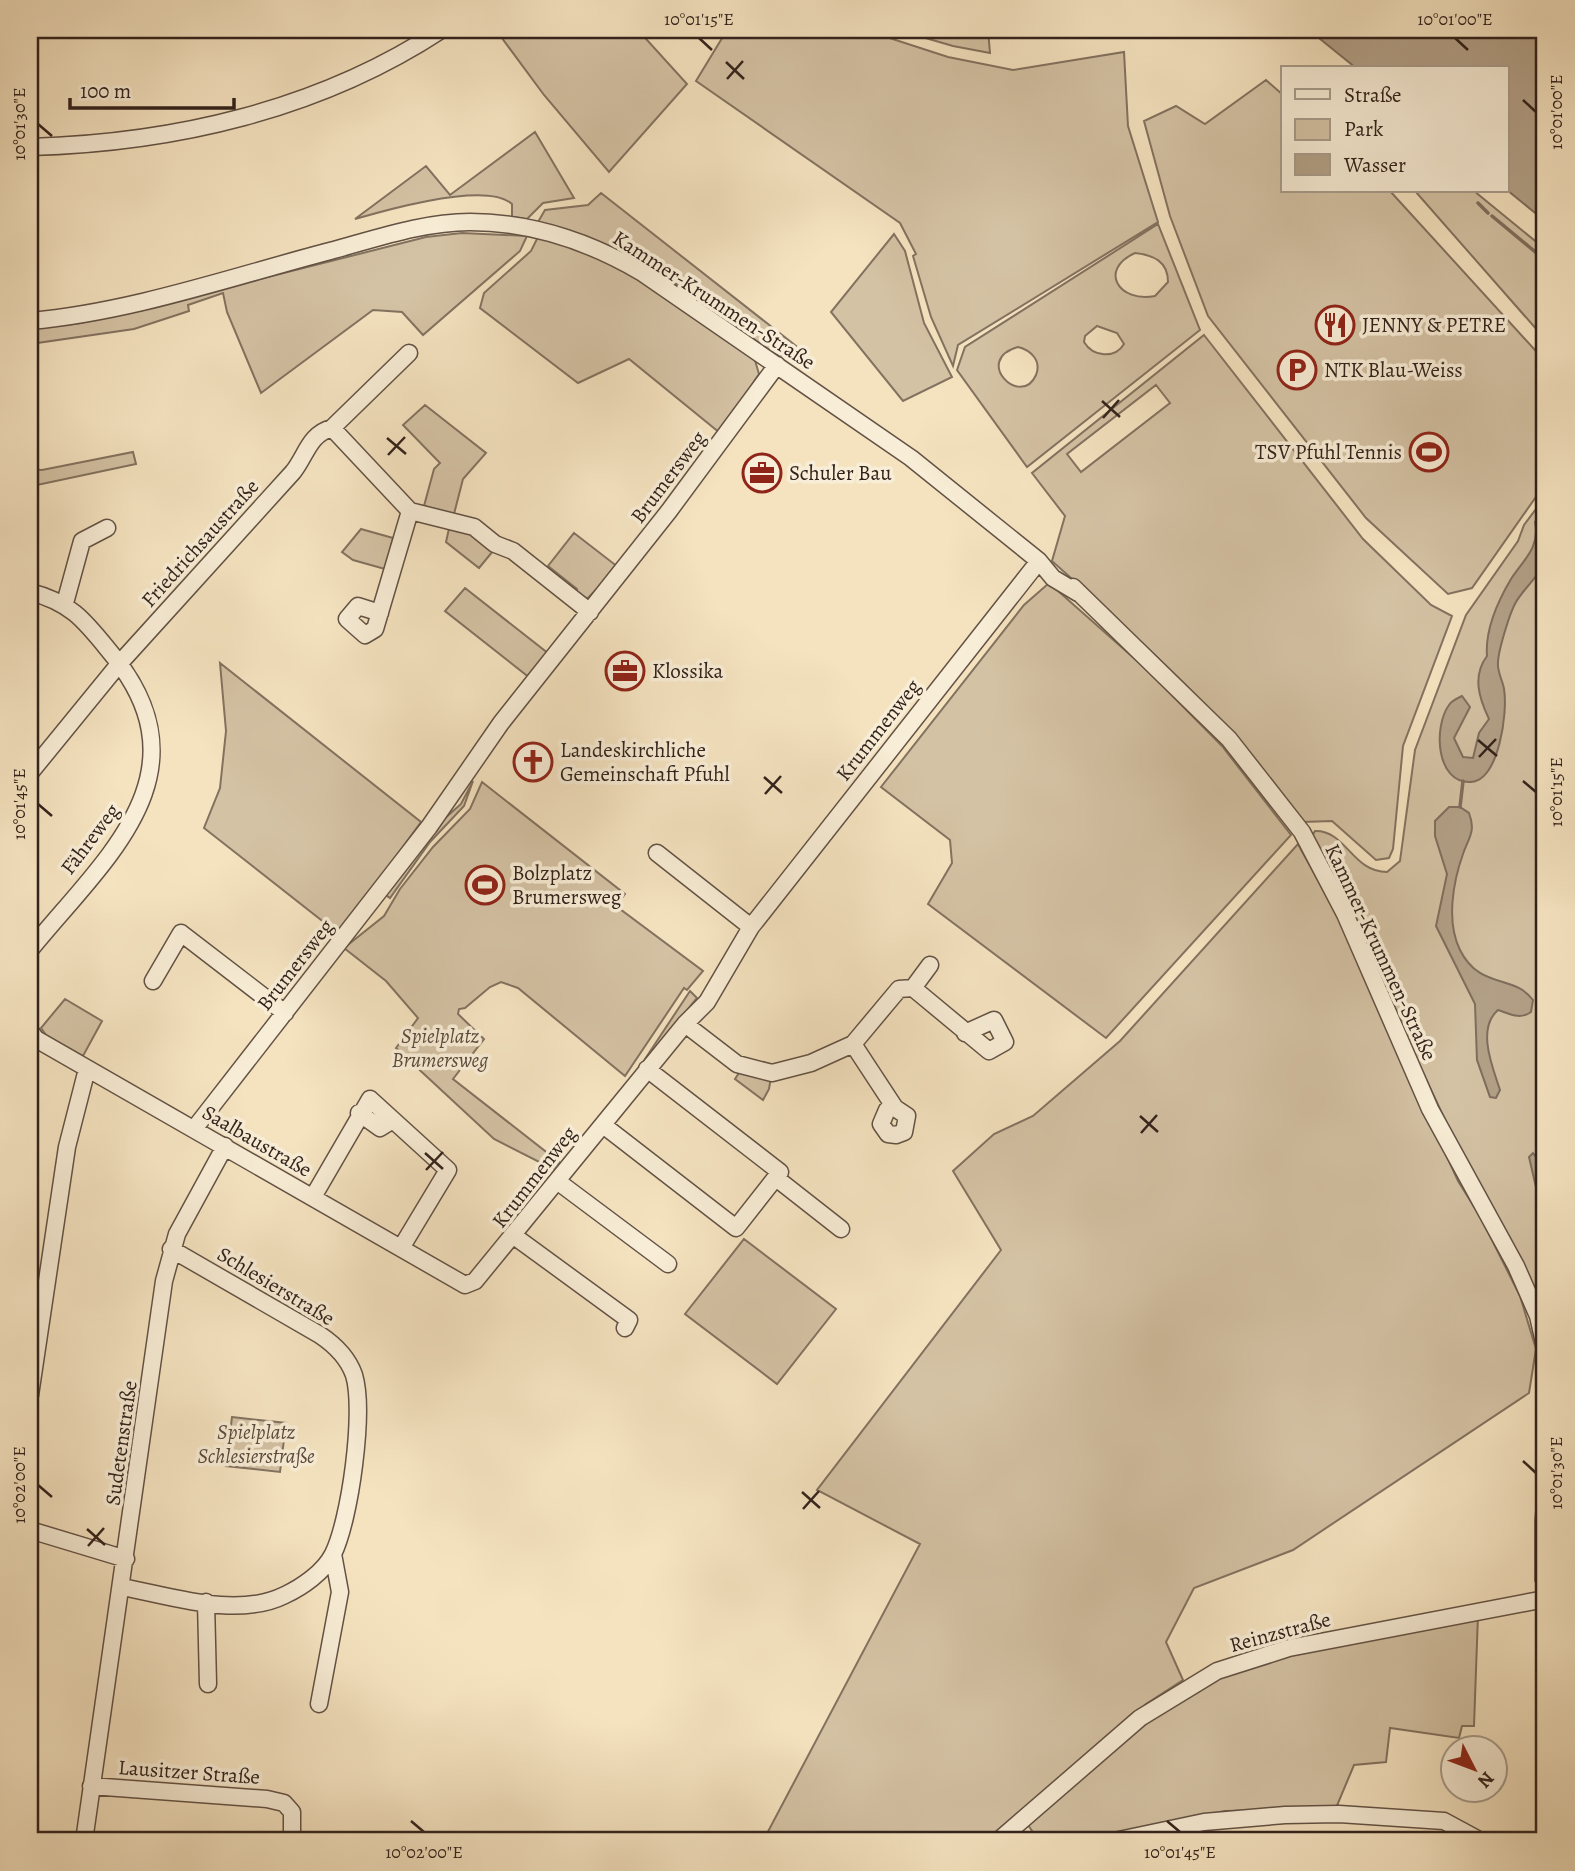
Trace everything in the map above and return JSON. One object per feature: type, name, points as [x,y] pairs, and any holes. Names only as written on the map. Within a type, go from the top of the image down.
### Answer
[{"type":"street","points":[[30,147],[109,143],[169,135],[228,122],[292,103],[360,73],[441,30]]},
{"type":"street","name":"Kammer-Krummen-Straße","points":[[30,321],[89,314],[436,225],[510,224],[569,237],[613,255],[777,365],[911,458],[1039,561],[1059,570],[1078,593],[1229,739],[1302,832],[1345,914],[1430,1109],[1516,1266],[1538,1315],[1545,1347]]},
{"type":"street","name":"Friedrichsaustraße","points":[[30,773],[119,664],[293,472],[309,445],[322,430],[332,428],[409,353]]},
{"type":"street","name":"Brumersweg","points":[[194,1129],[429,827],[459,799],[470,769],[501,723],[590,612],[777,365]]},
{"type":"street","points":[[332,428],[410,511],[474,527],[495,544],[513,551],[590,612]]},
{"type":"street","points":[[380,613],[410,511]]},
{"type":"street","points":[[30,592],[65,603],[82,541],[107,528]]},
{"type":"street","name":"Krummenweg","points":[[466,1285],[487,1270],[685,1024],[701,997],[726,969],[751,927],[1039,561]]},
{"type":"street","name":"Fähreweg","points":[[30,950],[114,846],[145,798],[152,744],[142,700],[119,664],[78,613],[65,603]]},
{"type":"street","points":[[657,853],[751,927]]},
{"type":"street","points":[[153,981],[181,933],[285,1013]]},
{"type":"street","points":[[913,988],[930,965]]},
{"type":"street","points":[[685,1024],[737,1064],[772,1073],[811,1063],[853,1044],[899,989],[913,988],[965,1033]]},
{"type":"street","name":"Saalbaustraße","points":[[32,1038],[466,1285]]},
{"type":"street","points":[[853,1044],[895,1108]]},
{"type":"street","points":[[30,1395],[36,1304],[66,1147],[87,1069]]},
{"type":"street","points":[[603,1125],[736,1228],[776,1178],[780,1172],[647,1069]]},
{"type":"street","points":[[313,1197],[359,1113],[370,1099],[453,1175],[401,1248]]},
{"type":"street","name":"Sudetenstraße","points":[[83,1841],[171,1250],[225,1146]]},
{"type":"street","points":[[776,1178],[841,1229]]},
{"type":"street","points":[[557,1181],[668,1264]]},
{"type":"street","points":[[514,1236],[629,1320],[625,1328]]},
{"type":"street","name":"Schlesierstraße","points":[[122,1587],[206,1602],[252,1605],[282,1597],[314,1577],[333,1554],[345,1512],[358,1426],[359,1394],[353,1373],[342,1353],[327,1340],[171,1250]]},
{"type":"street","points":[[30,1530],[126,1559]]},
{"type":"street","points":[[319,1704],[340,1592],[333,1554]]},
{"type":"street","points":[[314,1577],[325,1575],[336,1579]]},
{"type":"street","name":"Reinzstraße","points":[[998,1841],[1140,1717],[1217,1671],[1289,1648],[1545,1599]]},
{"type":"street","points":[[206,1602],[208,1684]]},
{"type":"street","name":"Lausitzer Straße","points":[[91,1786],[267,1799],[284,1803],[292,1812],[292,1841]]},
{"type":"street","points":[[1114,1841],[1204,1822],[1326,1814],[1433,1819],[1455,1825],[1481,1841]]},
{"type":"green space","points":[[496,30],[638,30],[687,84],[609,172],[544,95]]},
{"type":"green space","points":[[727,30],[865,30],[948,57],[1013,70],[1124,52],[1128,126],[1158,222],[958,345],[953,366],[931,317],[913,256],[916,254],[900,223],[696,81]]},
{"type":"green space","points":[[898,30],[988,30],[990,53],[953,46]]},
{"type":"green space","points":[[1266,80],[1281,93],[1281,192],[1391,192],[1545,361],[1545,484],[1472,588],[1448,594],[1366,518],[1208,316],[1170,216],[1144,121],[1176,106],[1205,124]]},
{"type":"green space","points":[[535,132],[574,198],[543,203],[527,219],[512,217],[512,204],[499,198],[481,195],[436,200],[355,219],[426,166],[450,195]]},
{"type":"green space","points":[[1416,192],[1475,192],[1545,249],[1545,339]]},
{"type":"green space","points":[[601,193],[796,346],[787,357],[775,354],[691,294],[634,258],[572,231],[538,222],[545,210],[588,205]]},
{"type":"green space","points":[[1158,224],[1200,330],[1027,467],[957,370],[965,347]],"holes":[[[1135,253],[1158,260],[1165,269],[1168,282],[1155,296],[1131,295],[1118,284],[1117,268]],[[1097,326],[1117,333],[1124,344],[1110,354],[1098,353],[1084,342],[1085,336]],[[1018,347],[1034,356],[1037,370],[1029,384],[1020,387],[1004,379],[999,362],[1005,353]]]},
{"type":"green space","points":[[462,233],[527,236],[520,251],[423,335],[402,312],[373,310],[261,393],[227,312],[223,293],[188,305],[189,311],[134,329],[30,344],[30,329],[81,323],[426,237]]},
{"type":"green space","points":[[894,234],[905,251],[924,323],[952,377],[903,401],[831,312]]},
{"type":"green space","points":[[539,235],[597,258],[651,287],[754,357],[759,374],[720,433],[629,359],[578,383],[480,308],[484,293],[531,251]]},
{"type":"green space","points":[[1204,335],[1363,539],[1431,605],[1452,616],[1403,746],[1393,849],[1389,858],[1376,860],[1332,821],[1302,822],[1246,750],[1185,684],[1052,561],[1065,516],[1032,473]],"holes":[[[1156,385],[1170,403],[1081,472],[1067,454]]]},
{"type":"green space","points":[[425,405],[486,453],[463,479],[454,514],[424,506],[434,469],[440,463],[403,425]]},
{"type":"green space","points":[[133,452],[136,464],[37,485],[30,484],[30,469],[42,470]]},
{"type":"green space","points":[[1545,497],[1545,1314],[1456,1143],[1312,836],[1315,831],[1326,832],[1357,859],[1375,870],[1387,872],[1400,861],[1415,750],[1466,615]]},
{"type":"green space","points":[[450,524],[470,529],[493,551],[479,568],[446,542]]},
{"type":"green space","points":[[361,529],[393,538],[385,569],[353,560],[342,552]]},
{"type":"green space","points":[[574,533],[618,567],[587,599],[575,593],[577,589],[548,566]]},
{"type":"green space","points":[[1049,583],[1144,667],[1222,746],[1291,835],[1106,1038],[928,904],[952,863],[950,840],[881,787],[1024,605]]},
{"type":"green space","points":[[465,588],[549,654],[530,678],[445,611]]},
{"type":"green space","points":[[220,663],[421,822],[339,934],[204,828],[220,788],[226,731]]},
{"type":"green space","points":[[473,781],[464,806],[430,842],[390,898],[383,893],[433,829],[461,804]]},
{"type":"green space","name":"Spielplatz Brumersweg","points":[[482,782],[625,894],[616,906],[703,971],[687,990],[684,988],[625,1076],[518,988],[501,982],[490,987],[465,1008],[459,1009],[458,1014],[484,1039],[453,1079],[559,1162],[553,1169],[494,1139],[396,1048],[418,1018],[386,981],[344,948],[384,916],[400,889],[433,847],[470,809]]},
{"type":"green space","points":[[1298,844],[1337,915],[1458,1181],[1481,1218],[1520,1296],[1536,1349],[1529,1393],[1293,1550],[1194,1588],[1166,1642],[1183,1680],[1146,1704],[1019,1817],[986,1841],[763,1841],[920,1544],[817,1490],[1001,1250],[953,1171],[994,1134],[1033,1116],[1120,1041]]},
{"type":"green space","points":[[690,991],[697,998],[647,1060],[645,1059]]},
{"type":"green space","points":[[65,999],[102,1021],[83,1056],[46,1035],[41,1028]]},
{"type":"green space","points":[[741,1070],[771,1077],[763,1100],[735,1079]]},
{"type":"green space","points":[[744,1239],[836,1309],[777,1384],[685,1314]]},
{"type":"green space","name":"Spielplatz Schlesierstraße","points":[[232,1417],[286,1423],[280,1472],[226,1466]]},
{"type":"green space","points":[[1541,1459],[1545,1461],[1545,1591],[1535,1581],[1535,1521]]},
{"type":"green space","points":[[1478,1615],[1474,1726],[1462,1726],[1460,1734],[1438,1735],[1390,1728],[1386,1762],[1354,1765],[1336,1808],[1225,1811],[1147,1826],[1091,1841],[1039,1841],[1028,1825],[1137,1728],[1213,1680],[1272,1659]]},
{"type":"water","points":[[1309,30],[1530,30],[1545,42],[1545,221],[1508,191],[1508,66],[1354,66]]},
{"type":"water","points":[[1545,509],[1544,563],[1516,602],[1500,650],[1498,666],[1505,700],[1503,728],[1495,758],[1481,778],[1471,782],[1459,780],[1444,764],[1441,752],[1444,715],[1450,704],[1462,696],[1470,707],[1454,738],[1463,757],[1473,758],[1479,733],[1489,719],[1482,703],[1478,679],[1487,656],[1490,626],[1506,588],[1530,553],[1535,539],[1535,522]]},
{"type":"water","points":[[1449,807],[1460,807],[1469,813],[1472,825],[1456,877],[1453,902],[1453,927],[1460,950],[1477,971],[1516,987],[1533,1000],[1531,1012],[1523,1016],[1498,1010],[1491,1018],[1487,1038],[1490,1060],[1500,1090],[1496,1098],[1490,1097],[1477,1060],[1475,1004],[1436,926],[1447,874],[1435,836],[1435,821]]},
{"type":"water","points":[[1533,1153],[1545,1169],[1545,1208],[1538,1196],[1529,1157]]},
{"type":"waterway","points":[[1478,203],[1488,213]]},
{"type":"waterway","points":[[1492,216],[1545,260]]},
{"type":"waterway","points":[[1460,807],[1463,781]]},
{"type":"place","name":"JENNY & PETRE","points":[[1335,325]]},
{"type":"place","name":"NTK Blau-Weiss","points":[[1297,370]]},
{"type":"place","name":"TSV Pfuhl Tennis","points":[[1429,452]]},
{"type":"place","name":"Schuler Bau","points":[[762,473]]},
{"type":"place","name":"Klossika","points":[[625,671]]},
{"type":"place","name":"Landeskirchliche Gemeinschaft Pfuhl","points":[[533,762]]},
{"type":"place","name":"Bolzplatz Brumersweg","points":[[485,885]]}]
